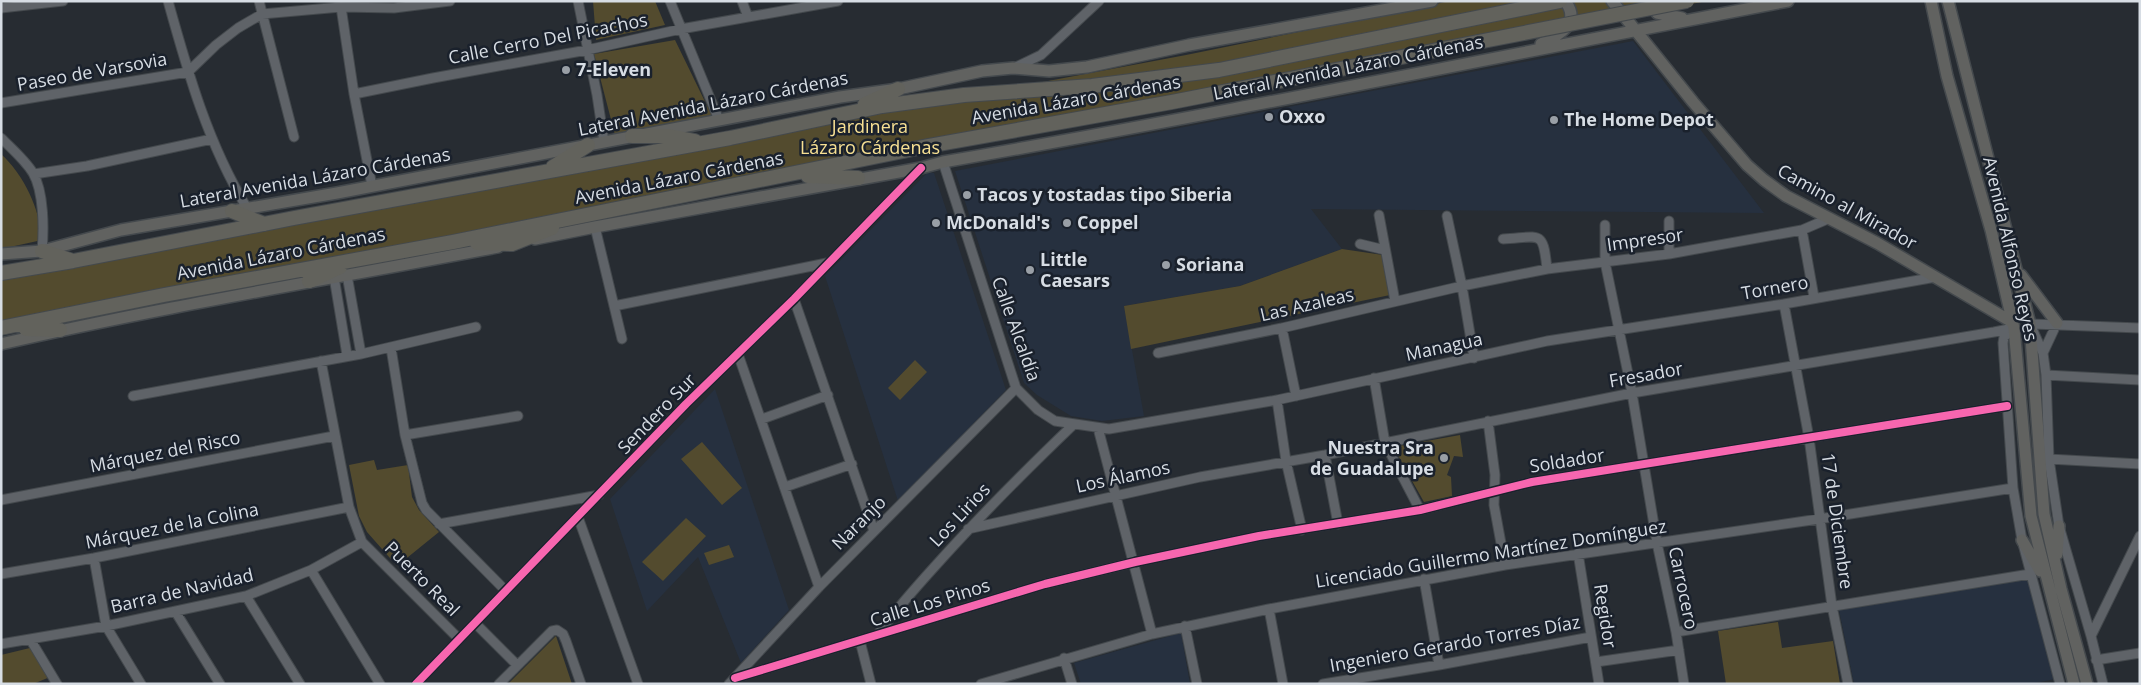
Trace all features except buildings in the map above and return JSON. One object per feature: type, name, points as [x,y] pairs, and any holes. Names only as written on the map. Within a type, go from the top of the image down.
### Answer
[{"type":"highway","name":"Avenida Lázaro Cárdenas","points":[[1,273],[700,142],[730,138],[882,106],[943,98],[1092,86],[1219,70],[1560,1]]},
{"type":"highway","name":"Avenida Lázaro Cárdenas","points":[[3,328],[102,307],[454,242],[785,175],[1687,1]]},
{"type":"highway","points":[[841,115],[898,89]]},
{"type":"highway","points":[[632,136],[669,136],[700,142]]},
{"type":"highway","points":[[545,172],[588,145]]},
{"type":"highway","points":[[785,175],[858,178]]},
{"type":"highway","points":[[232,211],[264,224]]},
{"type":"highway","points":[[454,242],[512,244],[584,216]]},
{"type":"highway","points":[[42,250],[73,261]]},
{"type":"highway","points":[[309,281],[358,259],[373,256]]},
{"type":"highway","points":[[3,328],[60,330]]},
{"type":"main road","name":"Lateral Avenida Lázaro Cárdenas","points":[[1,254],[42,250],[121,230],[372,186],[840,97],[898,89],[968,74],[1013,68],[1049,71],[1087,67],[1432,1]]},
{"type":"main road","points":[[1526,51],[1552,39],[1567,27],[1571,12],[1565,1]]},
{"type":"main road","name":"Camino al Mirador","points":[[1612,1],[1747,165],[1786,196],[1830,218],[1936,277],[2013,325]]},
{"type":"main road","points":[[1648,1],[1657,13],[1666,16],[1694,19]]},
{"type":"main road","name":"Lateral Avenida Lázaro Cárdenas","points":[[1,344],[60,330],[309,281],[858,178],[921,168],[943,162],[1215,112],[1788,1]]},
{"type":"main road","name":"Avenida Alfonso Reyes","points":[[1931,1],[1947,76],[1991,230],[2013,325],[2031,516],[2046,581],[2074,684]]},
{"type":"main road","name":"Avenida Alfonso Reyes","points":[[1948,1],[2030,324],[2044,514],[2056,568],[2087,684]]},
{"type":"main road","points":[[2018,271],[2057,324]]},
{"type":"main road","points":[[2013,325],[2030,324]]},
{"type":"main road","points":[[2056,568],[2059,526]]},
{"type":"main road","points":[[2022,540],[2046,581]]},
{"type":"street","points":[[1,8],[62,1]]},
{"type":"street","points":[[168,1],[188,72],[212,139],[223,166],[246,208]]},
{"type":"street","points":[[259,1],[294,137]]},
{"type":"street","points":[[188,72],[216,45],[238,28],[262,14],[341,7],[394,8],[450,1]]},
{"type":"street","points":[[578,1],[604,142]]},
{"type":"street","points":[[670,1],[719,120]]},
{"type":"street","points":[[742,1],[748,17]]},
{"type":"street","points":[[798,9],[805,1]]},
{"type":"street","name":"Calle Cerro Del Picachos","points":[[354,94],[587,50],[681,29],[838,1]]},
{"type":"street","points":[[1013,68],[1041,55],[1099,1]]},
{"type":"street","points":[[341,7],[354,94],[372,186]]},
{"type":"street","name":"Paseo de Varsovia","points":[[1,103],[188,72]]},
{"type":"street","points":[[1,138],[18,154],[34,174],[45,224],[42,250]]},
{"type":"street","points":[[34,174],[88,166],[212,139]]},
{"type":"street","name":"Calle Alcaldía","points":[[943,162],[1016,388],[1038,410],[1055,421],[1098,428]]},
{"type":"street","name":"Sendero Sur","points":[[416,684],[686,404],[794,299],[921,168]]},
{"type":"street","points":[[1379,214],[1395,301]]},
{"type":"street","points":[[1447,216],[1462,286],[1474,358]]},
{"type":"street","name":"Impresor","points":[[1462,286],[1547,270],[1669,254],[1802,230],[1830,218]]},
{"type":"street","points":[[1669,221],[1669,254]]},
{"type":"street","name":"Carrocero","points":[[1605,225],[1606,262],[1632,393],[1657,543],[1676,632],[1684,684]]},
{"type":"street","points":[[595,227],[622,338]]},
{"type":"street","points":[[1802,230],[1814,298]]},
{"type":"street","points":[[1504,239],[1536,237],[1542,239],[1547,270]]},
{"type":"street","points":[[1360,244],[1385,250]]},
{"type":"street","points":[[614,306],[827,264]]},
{"type":"street","points":[[347,275],[361,354]]},
{"type":"street","points":[[334,277],[347,356]]},
{"type":"street","name":"Tornero","points":[[1619,329],[1784,304],[1936,277]]},
{"type":"street","name":"Las Azaleas","points":[[1158,353],[1282,328],[1462,286]]},
{"type":"street","points":[[794,299],[874,531]]},
{"type":"street","name":"17 de Diciembre","points":[[1784,304],[1809,438],[1832,606],[1848,684]]},
{"type":"street","points":[[2103,684],[2059,526],[2049,459],[2046,375],[2043,353],[2030,324],[2140,328]]},
{"type":"street","points":[[2043,353],[2057,324]]},
{"type":"street","points":[[2013,325],[2004,337],[2003,343],[2013,488],[2030,574],[2060,684]]},
{"type":"street","name":"Fresador","points":[[1286,460],[1325,455],[1632,393],[1796,366],[2013,325]]},
{"type":"street","points":[[133,396],[361,354],[476,327]]},
{"type":"street","points":[[1282,328],[1296,396]]},
{"type":"street","name":"Managua","points":[[1277,400],[1526,346],[1619,329]]},
{"type":"street","points":[[390,348],[404,435],[419,495],[426,510],[506,591]]},
{"type":"street","points":[[738,354],[819,587]]},
{"type":"street","points":[[321,360],[349,507],[362,542]]},
{"type":"street","points":[[2046,375],[2140,380]]},
{"type":"street","points":[[1374,378],[1385,442],[1420,510]]},
{"type":"street","name":"Naranjo","points":[[732,681],[819,587],[1016,388]]},
{"type":"street","points":[[762,419],[828,395]]},
{"type":"street","points":[[1152,634],[1135,562],[1098,428],[1116,428],[1277,400],[1286,460],[1302,530]]},
{"type":"street","name":"Soldador","points":[[1135,562],[1259,536],[1420,510],[1532,482],[2007,406]]},
{"type":"street","points":[[404,435],[518,416]]},
{"type":"street","points":[[1488,421],[1495,475],[1494,506],[1505,565]]},
{"type":"street","name":"Los Lirios","points":[[879,634],[913,589],[968,529],[1073,425]]},
{"type":"street","name":"Márquez del Risco","points":[[1,500],[334,436]]},
{"type":"street","points":[[1325,455],[1338,524]]},
{"type":"street","points":[[2049,459],[2140,464]]},
{"type":"street","name":"Los Álamos","points":[[968,529],[1116,495],[1286,460]]},
{"type":"street","points":[[784,487],[852,464]]},
{"type":"street","name":"Licenciado Guillermo Martínez Domínguez","points":[[981,684],[1064,658],[1152,634],[1269,608],[1578,553],[1819,519],[2013,488]]},
{"type":"street","points":[[439,524],[599,496]]},
{"type":"street","name":"Márquez de la Colina","points":[[1,574],[94,558],[349,507]]},
{"type":"street","points":[[578,517],[638,684]]},
{"type":"street","points":[[2091,636],[2140,536]]},
{"type":"street","name":"Barra de Navidad","points":[[1,644],[106,626],[246,596],[311,570],[362,542]]},
{"type":"street","name":"Puerto Real","points":[[362,542],[459,639]]},
{"type":"street","name":"Regidor","points":[[1578,553],[1599,684]]},
{"type":"street","points":[[94,558],[106,626],[141,684]]},
{"type":"street","name":"Calle Los Pinos","points":[[732,681],[1045,584],[1135,562]]},
{"type":"street","points":[[311,570],[380,684]]},
{"type":"street","points":[[1676,632],[2030,574]]},
{"type":"street","points":[[1424,580],[1439,665]]},
{"type":"street","points":[[246,596],[300,684]]},
{"type":"street","points":[[1269,608],[1283,684]]},
{"type":"street","points":[[175,611],[220,684]]},
{"type":"street","points":[[474,624],[517,665]]},
{"type":"street","points":[[1185,626],[1197,684]]},
{"type":"street","points":[[499,684],[552,631],[560,631],[566,641],[581,684]]},
{"type":"street","name":"Ingeniero Gerardo Torres Díaz","points":[[1323,684],[1591,637]]},
{"type":"street","points":[[30,639],[56,684]]},
{"type":"street","points":[[860,641],[871,684]]},
{"type":"street","points":[[1596,662],[1679,650]]},
{"type":"street","points":[[2096,660],[2140,653]]},
{"type":"street","points":[[1064,658],[1072,684]]},
{"type":"shaded area","points":[[1633,41],[1764,213],[1311,209],[1342,249],[1240,286],[1124,306],[1144,416],[1102,421],[1071,416],[1037,395],[1024,383],[955,171]]},
{"type":"shaded area","points":[[928,172],[934,173],[1006,390],[898,501],[825,276]]},
{"type":"shaded area","points":[[715,389],[789,610],[741,663],[698,557],[647,611],[610,499]]},
{"type":"shaded area","points":[[2027,574],[2055,679],[2031,684],[1854,684],[1839,610]]},
{"type":"shaded area","points":[[1181,633],[1190,684],[1081,684],[1074,663]]},
{"type":"green space","points":[[593,1],[655,1],[665,25],[596,40]]},
{"type":"green space","name":"Jardinera Lázaro Cárdenas","points":[[1450,1],[1707,1],[1,325],[1,278],[1186,55]]},
{"type":"green space","points":[[675,40],[713,118],[615,135],[594,54]]},
{"type":"green space","points":[[1,154],[24,182],[38,216],[42,240],[1,249]]},
{"type":"green space","points":[[1342,249],[1383,255],[1390,295],[1131,349],[1124,306],[1240,286]]},
{"type":"green space","points":[[915,360],[927,372],[900,400],[888,388]]},
{"type":"green space","points":[[1460,435],[1463,457],[1454,456],[1447,475],[1451,477],[1452,496],[1424,502],[1393,447]]},
{"type":"green space","points":[[702,442],[742,488],[722,505],[681,459]]},
{"type":"green space","points":[[374,460],[377,470],[408,465],[412,497],[419,510],[439,532],[397,566],[367,532],[359,516],[349,465]]},
{"type":"green space","points":[[686,518],[706,536],[663,581],[642,562]]},
{"type":"green space","points":[[729,545],[734,557],[709,565],[704,553]]},
{"type":"green space","points":[[1778,622],[1782,648],[1833,641],[1840,684],[1726,684],[1718,631]]},
{"type":"green space","points":[[556,636],[572,684],[508,684]]},
{"type":"green space","points":[[34,647],[50,677],[33,684],[1,684],[1,655]]},
{"type":"cycle path","points":[[416,684],[686,404],[794,299],[921,168]]},
{"type":"cycle path","points":[[735,678],[1045,584],[1135,562],[1259,536],[1420,510],[1532,482],[2007,406]]},
{"type":"place","name":"7-Eleven","points":[[566,70]]},
{"type":"place","name":"Oxxo","points":[[1269,117]]},
{"type":"place","name":"The Home Depot","points":[[1554,120]]},
{"type":"place","name":"Tacos y tostadas tipo Siberia","points":[[967,195]]},
{"type":"place","name":"McDonald's","points":[[936,223]]},
{"type":"place","name":"Coppel","points":[[1067,223]]},
{"type":"place","name":"Soriana","points":[[1166,265]]},
{"type":"place","name":"Little Caesars","points":[[1030,270]]},
{"type":"place","name":"Nuestra Sra de Guadalupe","points":[[1444,458]]}]
